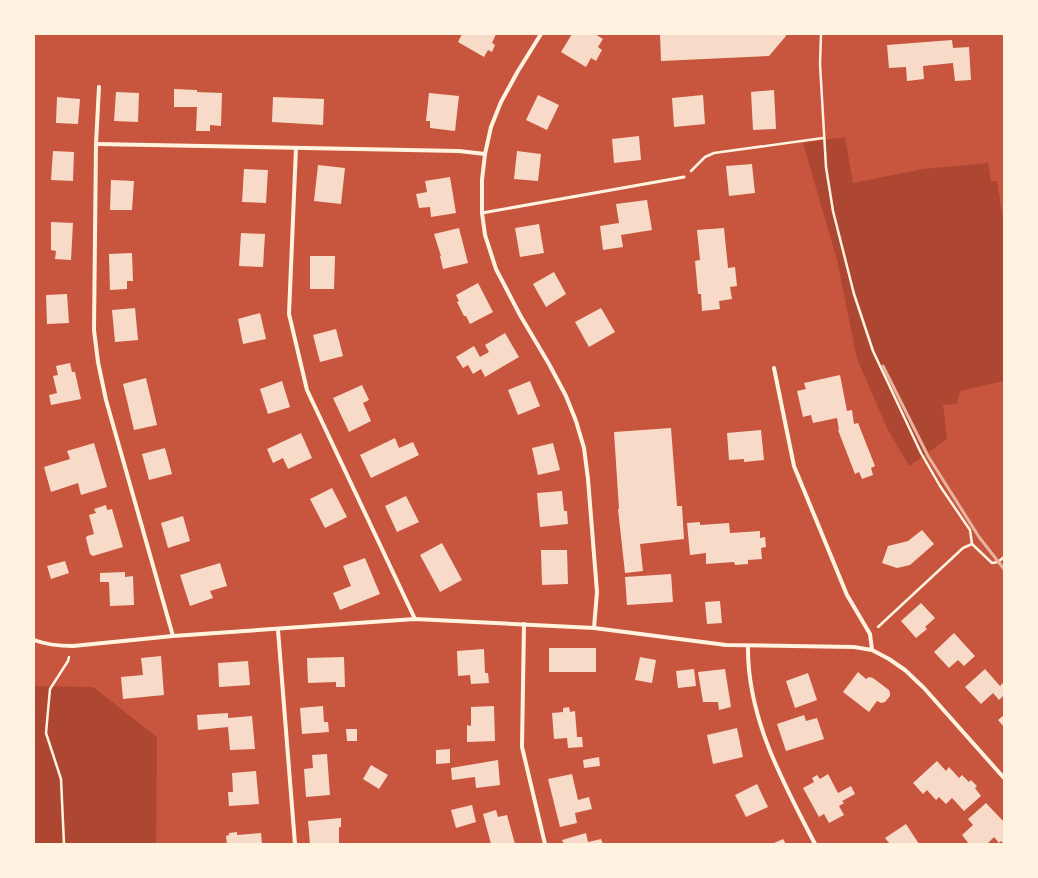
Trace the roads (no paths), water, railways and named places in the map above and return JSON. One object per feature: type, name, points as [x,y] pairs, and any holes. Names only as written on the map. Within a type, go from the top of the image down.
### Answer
[{"type":"street","points":[[541,34],[518,71],[502,102],[492,127],[485,154],[482,180],[482,213],[485,235],[496,269],[566,396],[576,421],[584,448],[597,592],[594,628]]},
{"type":"street","points":[[99,87],[96,144],[94,330],[98,362],[106,400],[173,636]]},
{"type":"street","points":[[96,144],[459,151],[485,154]]},
{"type":"street","points":[[296,148],[289,314],[307,390],[415,619]]},
{"type":"street","points":[[774,368],[794,466],[847,595],[870,634],[872,650]]},
{"type":"street","points":[[34,640],[56,646],[73,646],[173,636],[278,630],[415,619],[594,628],[726,645],[854,647],[872,650],[889,658],[905,670],[924,688],[1004,778]]},
{"type":"street","points":[[524,624],[522,747],[545,844]]},
{"type":"street","points":[[278,630],[295,844]]},
{"type":"street","points":[[748,646],[748,662],[759,723],[783,782],[815,844]]},
{"type":"lane","points":[[482,213],[684,177]]},
{"type":"railway","points":[[883,366],[928,456],[979,537],[1004,569]]}]
